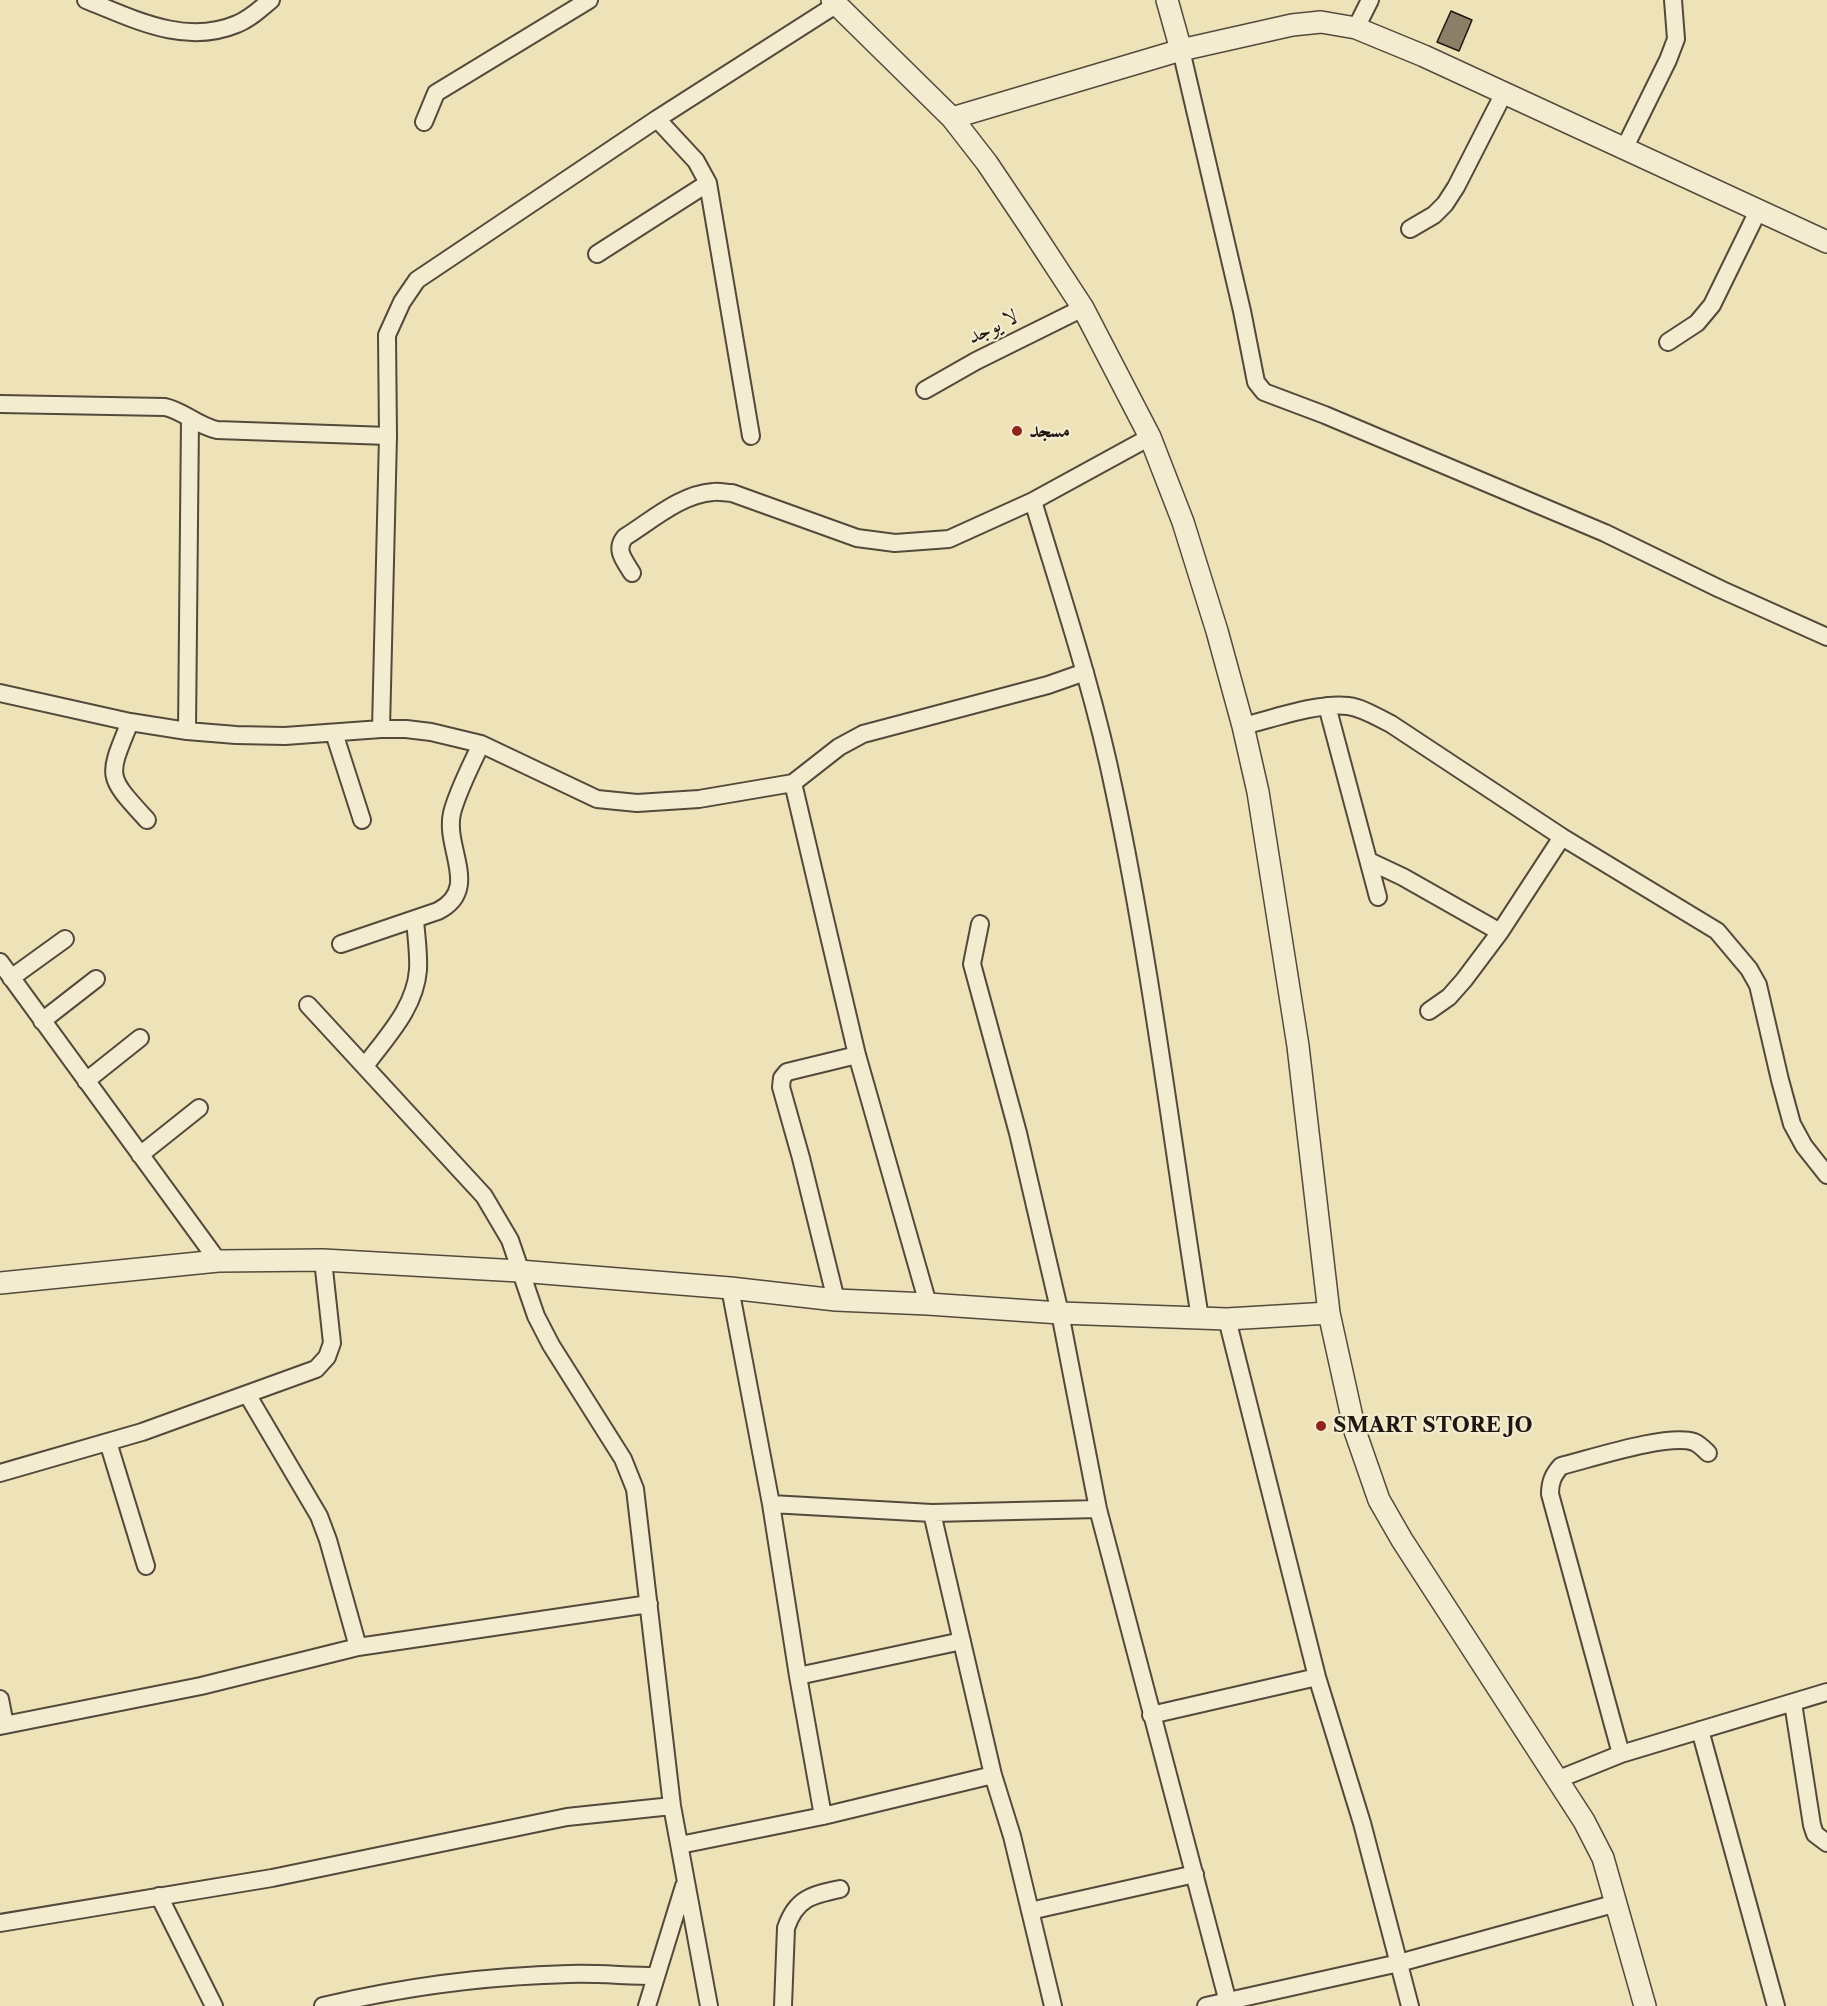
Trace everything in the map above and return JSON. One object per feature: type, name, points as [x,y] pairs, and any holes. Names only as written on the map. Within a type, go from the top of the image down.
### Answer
[{"type":"street","points":[[86,0],[152,26],[179,32],[215,30],[236,25],[271,0]]},
{"type":"street","points":[[424,122],[436,93],[589,0]]},
{"type":"street","points":[[1167,0],[1181,50],[1259,388],[1605,533],[1720,589],[1827,637]]},
{"type":"street","points":[[1356,28],[1370,0]]},
{"type":"street","points":[[1624,149],[1676,39],[1673,0]]},
{"type":"street","points":[[381,729],[388,436],[387,335],[402,302],[417,280],[835,2],[952,118],[987,164],[1083,308],[1150,437],[1183,522],[1217,631],[1258,792],[1298,1046],[1329,1313],[1355,1431],[1379,1500],[1402,1540],[1559,1779],[1603,1858],[1645,2006]]},
{"type":"street","points":[[952,118],[1181,50],[1321,22],[1356,28],[1424,56],[1827,242]]},
{"type":"street","points":[[1410,229],[1434,215],[1445,204],[1504,93]]},
{"type":"street","points":[[657,119],[696,161],[708,183],[751,435]]},
{"type":"street","points":[[597,254],[708,183]]},
{"type":"street","points":[[1668,342],[1697,323],[1712,305],[1758,211]]},
{"type":"street","name":"لا يوجد","points":[[925,390],[976,361],[1083,308]]},
{"type":"street","points":[[0,404],[165,407],[174,409],[207,428],[217,430],[388,436]]},
{"type":"street","points":[[187,731],[190,418]]},
{"type":"street","points":[[632,573],[619,548],[625,537],[679,503],[697,495],[713,492],[732,493],[857,538],[895,543],[949,539],[1033,501],[1150,437]]},
{"type":"street","points":[[1033,501],[1085,672],[1114,788],[1135,896],[1200,1318]]},
{"type":"street","points":[[0,693],[130,722],[187,731],[285,736],[381,729],[431,732],[481,744],[597,799],[637,803],[699,800],[793,783],[839,747],[862,735],[1048,685],[1085,672]]},
{"type":"street","points":[[1243,726],[1327,706],[1348,706],[1364,711],[1391,724],[1562,837],[1717,931],[1749,969],[1758,985],[1792,1124],[1804,1146],[1827,1175]]},
{"type":"street","points":[[1327,706],[1378,897]]},
{"type":"street","points":[[130,722],[114,761],[113,771],[119,789],[147,820]]},
{"type":"street","points":[[334,733],[362,820]]},
{"type":"street","points":[[341,944],[445,907],[457,894],[460,878],[451,832],[452,814],[481,744]]},
{"type":"street","points":[[793,783],[857,1055],[928,1304]]},
{"type":"street","points":[[1429,1011],[1456,989],[1500,932],[1562,837]]},
{"type":"street","points":[[1369,861],[1403,877],[1500,932]]},
{"type":"street","points":[[365,1066],[403,1015],[413,993],[418,969],[415,919]]},
{"type":"street","points":[[980,924],[972,964],[1018,1133],[1060,1313],[1098,1509],[1228,2003]]},
{"type":"street","points":[[11,978],[65,939]]},
{"type":"street","points":[[0,963],[218,1261]]},
{"type":"street","points":[[42,1021],[96,979]]},
{"type":"street","points":[[308,1005],[484,1196],[510,1240],[536,1316],[551,1345],[623,1459],[634,1489],[672,1806],[709,2006]]},
{"type":"street","points":[[86,1081],[140,1038]]},
{"type":"street","points":[[836,1300],[781,1087],[782,1078],[787,1072],[857,1055]]},
{"type":"street","points":[[140,1155],[198,1108]]},
{"type":"street","points":[[0,1282],[218,1261],[323,1260],[519,1271],[729,1288],[836,1300],[1060,1313],[1227,1319],[1329,1313]]},
{"type":"street","points":[[0,1473],[108,1442],[316,1369],[331,1350],[333,1336],[323,1260]]},
{"type":"street","points":[[729,1288],[771,1504],[823,1816]]},
{"type":"street","points":[[1227,1319],[1317,1677],[1362,1823],[1410,2006]]},
{"type":"street","points":[[247,1394],[319,1516],[358,1647]]},
{"type":"street","points":[[1621,1754],[1550,1494],[1550,1484],[1553,1475],[1561,1466],[1663,1440],[1683,1439],[1696,1442],[1708,1453]]},
{"type":"street","points":[[108,1442],[146,1566]]},
{"type":"street","points":[[771,1504],[932,1513],[1098,1509]]},
{"type":"street","points":[[932,1513],[993,1775],[1012,1836],[1053,2006]]},
{"type":"street","points":[[0,1699],[3,1726],[201,1686],[358,1647],[649,1604]]},
{"type":"street","points":[[798,1676],[962,1641]]},
{"type":"street","points":[[1151,1715],[1317,1677]]},
{"type":"street","points":[[1559,1779],[1621,1754],[1827,1692]]},
{"type":"street","points":[[1793,1702],[1812,1825],[1815,1834],[1827,1843]]},
{"type":"street","points":[[1700,1730],[1776,2006]]},
{"type":"street","points":[[680,1845],[823,1816],[993,1775]]},
{"type":"street","points":[[0,1923],[272,1878],[555,1819],[672,1806]]},
{"type":"street","points":[[1030,1911],[1195,1874]]},
{"type":"street","points":[[647,2006],[685,1882]]},
{"type":"street","points":[[783,2006],[786,1928],[790,1916],[806,1898],[840,1889]]},
{"type":"street","points":[[159,1896],[214,2006]]},
{"type":"street","points":[[1206,2006],[1228,2003],[1399,1963],[1617,1904]]},
{"type":"street","points":[[323,2006],[486,1979],[570,1974],[656,1976]]},
{"type":"building","points":[[1451,11],[1472,20],[1459,51],[1437,42]]},
{"type":"place","name":"مسجد","points":[[1017,431]]},
{"type":"place","name":"SMART STORE JO","points":[[1321,1426]]}]
